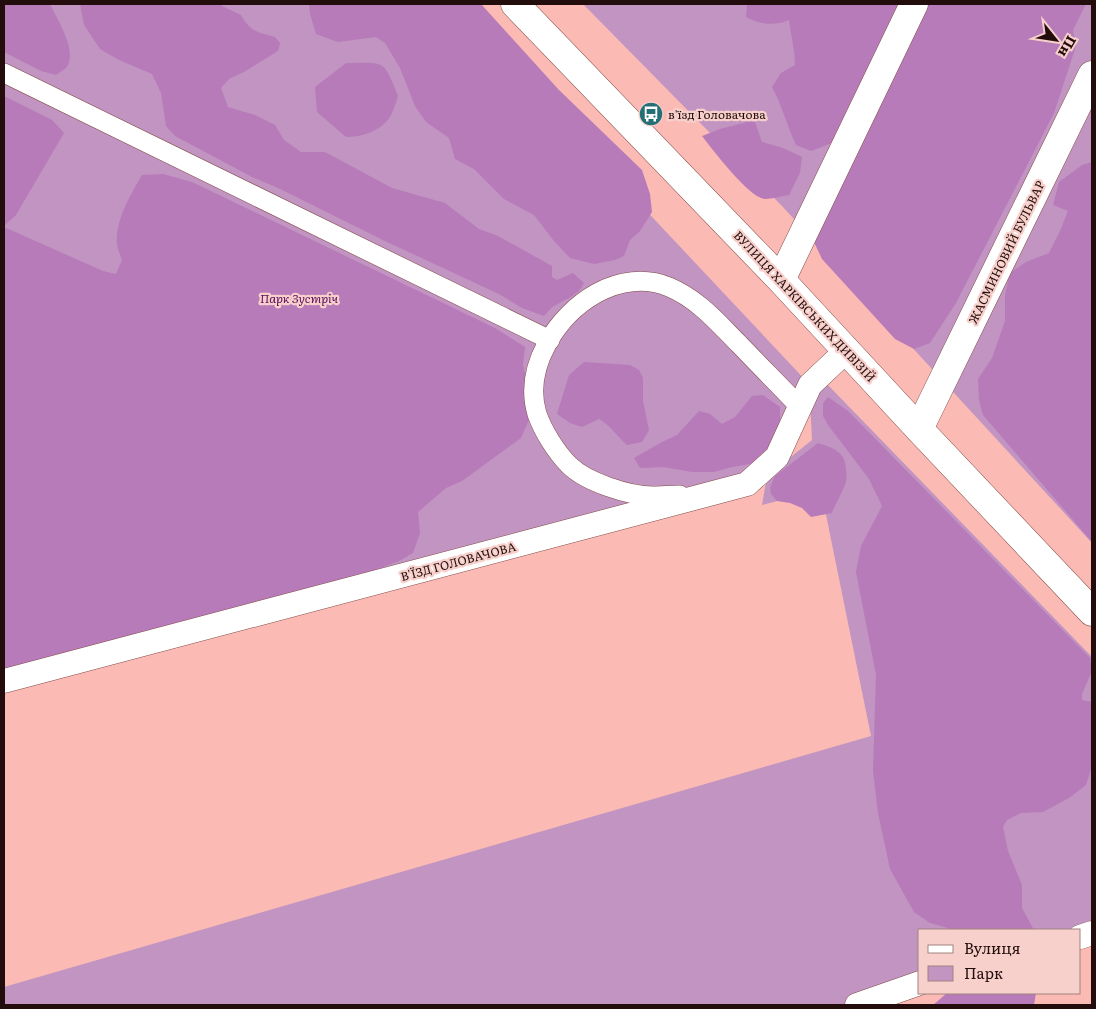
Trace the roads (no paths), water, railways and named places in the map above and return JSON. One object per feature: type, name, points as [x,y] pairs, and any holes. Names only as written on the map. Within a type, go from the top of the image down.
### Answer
[{"type":"street","name":"ВУЛИЦЯ ХАРКІВСЬКИХ ДИВІЗІЙ","points":[[515,4],[781,280],[1092,612]]},
{"type":"street","points":[[781,280],[914,4]]},
{"type":"street","points":[[4,73],[550,340]]},
{"type":"street","name":"ЖАСМИНОВИЙ БУЛЬВАР","points":[[919,429],[1092,75]]},
{"type":"street","points":[[711,493],[651,496],[612,488],[590,479],[570,466],[557,450],[537,414],[535,392],[536,375],[541,355],[562,320],[579,304],[610,286],[627,282],[653,282],[669,287],[698,304],[800,407]]},
{"type":"street","name":"В'ЇЗД ГОЛОВАЧОВА","points":[[4,682],[747,484],[777,457],[810,384],[847,350]]},
{"type":"street","points":[[857,1005],[909,992]]},
{"type":"place","name":"в'їзд Головачова","points":[[651,114]]},
{"type":"park label","name":"Парк Зустріч","points":[[299,298]]}]
